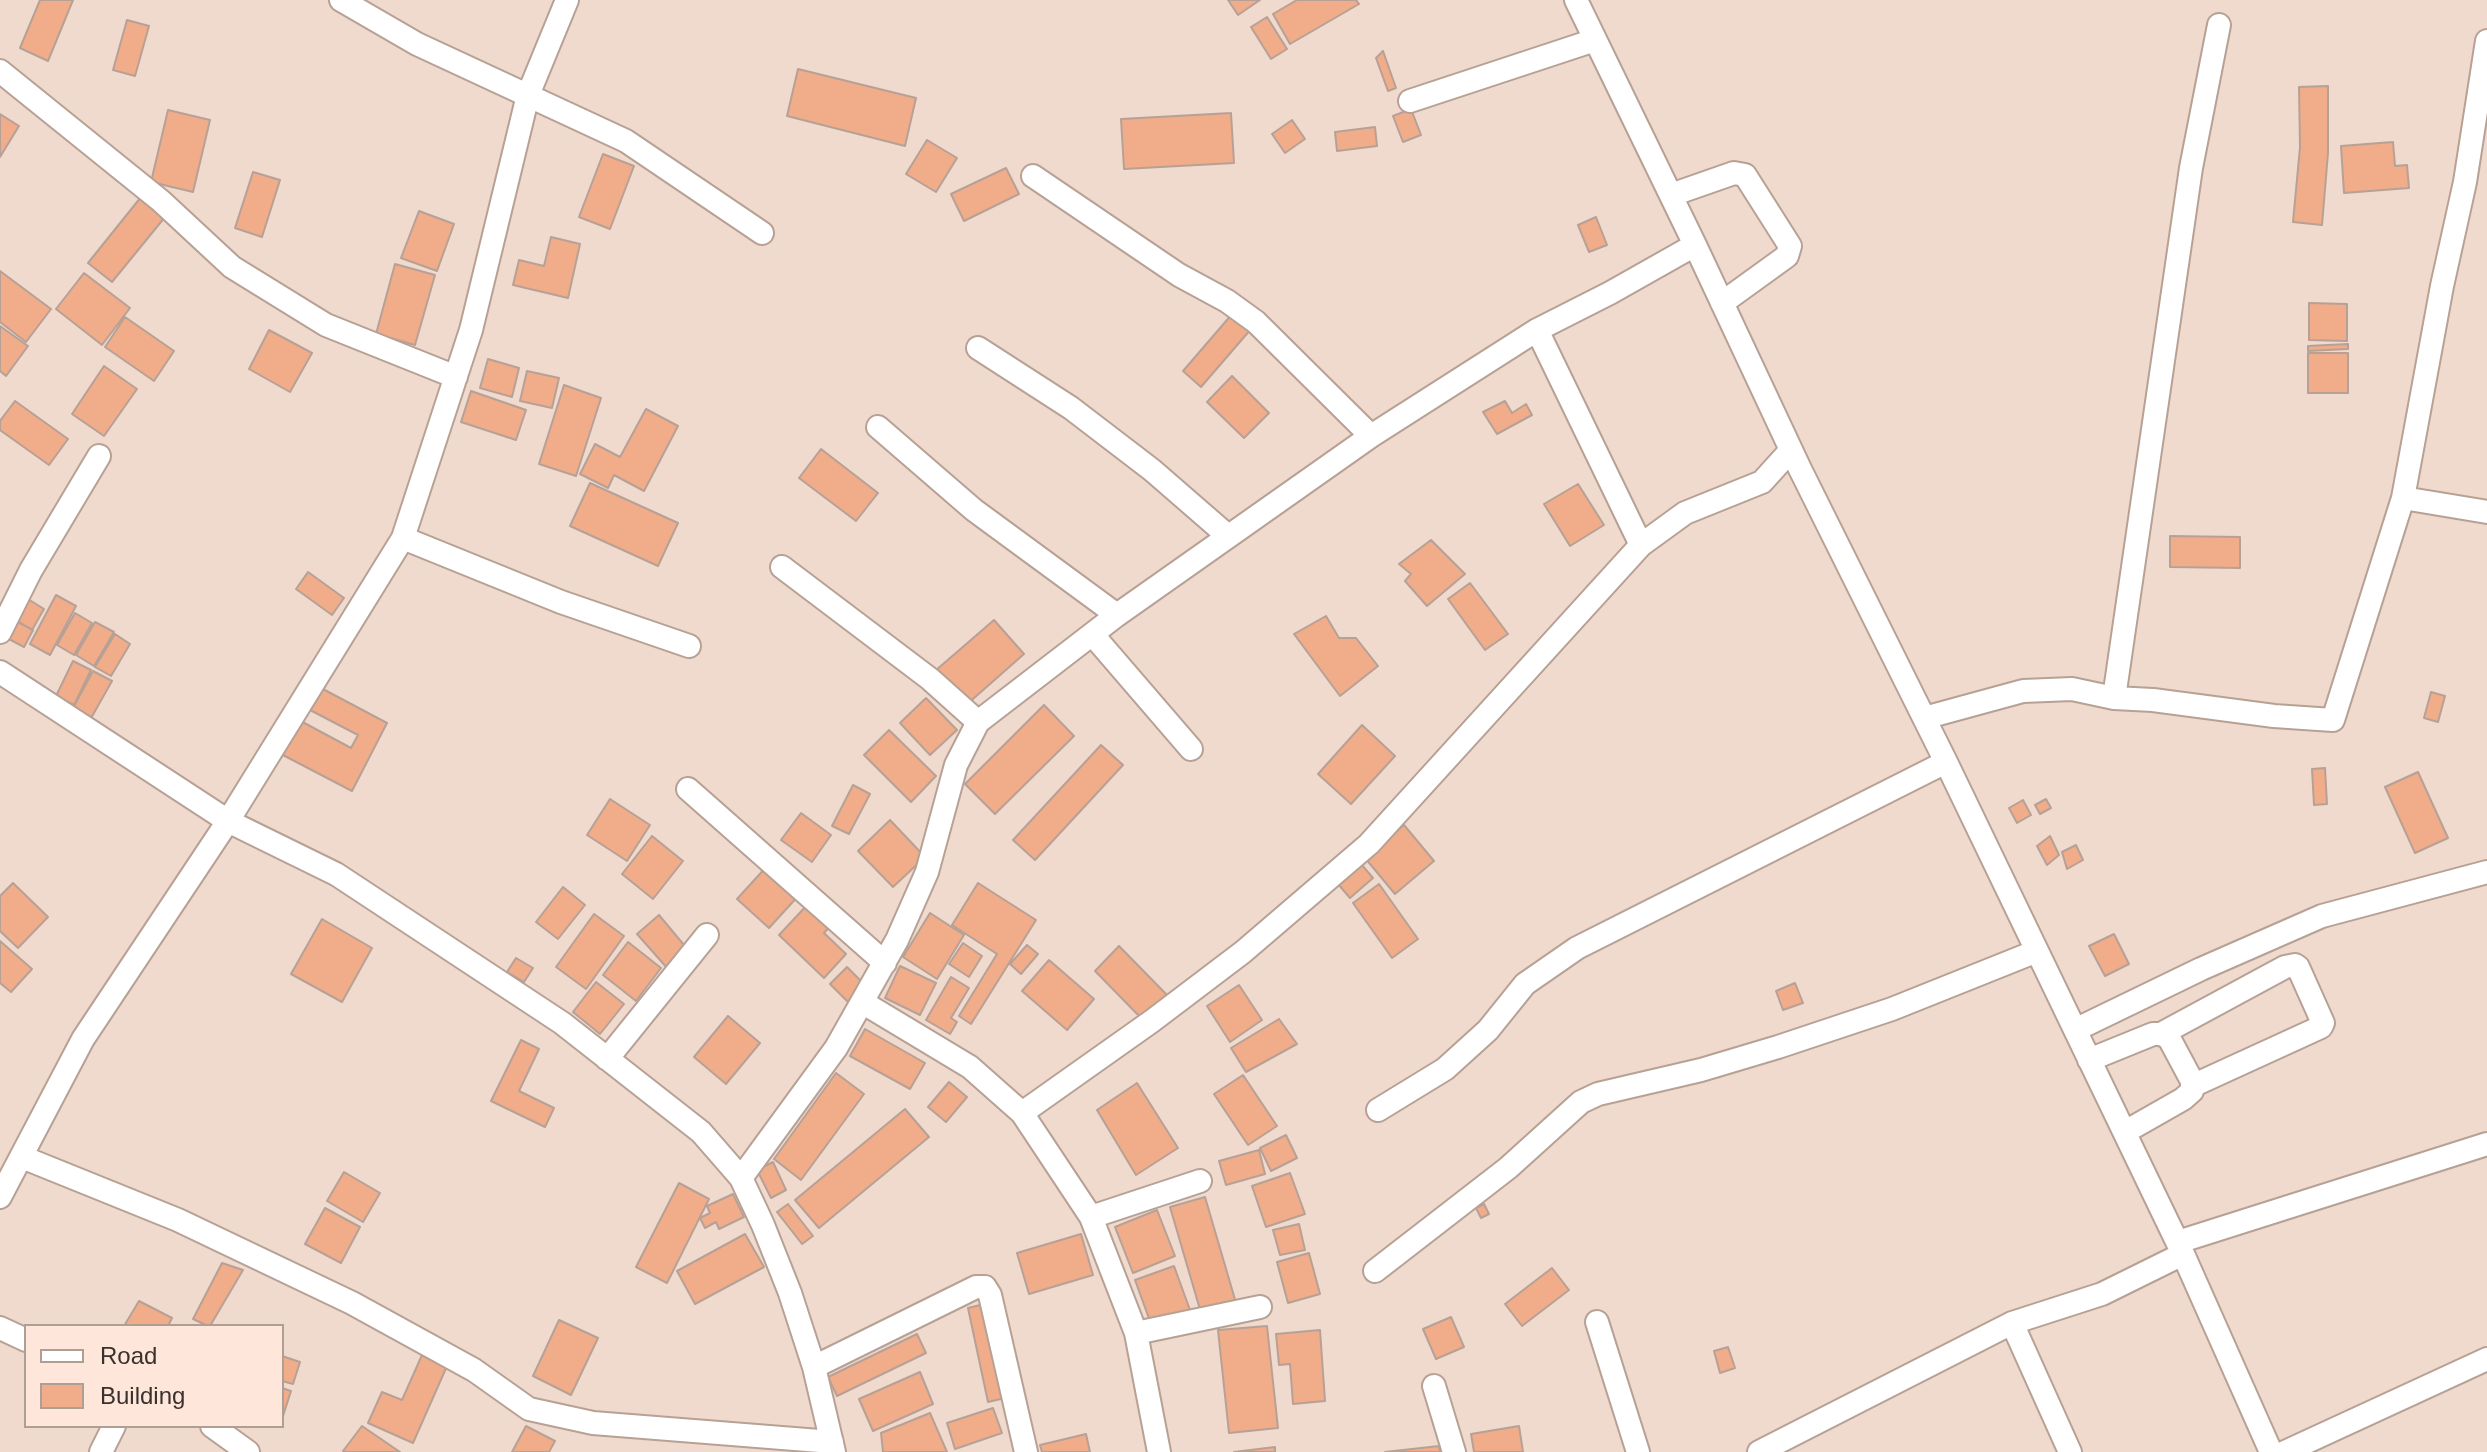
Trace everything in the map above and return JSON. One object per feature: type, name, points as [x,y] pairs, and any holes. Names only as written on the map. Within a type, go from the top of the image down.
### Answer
[{"type":"street","points":[[341,0],[417,44],[626,141],[762,233]]},
{"type":"street","points":[[2,1188],[22,1157],[83,1039],[228,821],[403,538],[471,330],[528,95],[567,0]]},
{"type":"street","points":[[1576,0],[1791,450],[2181,1248],[2271,1452]]},
{"type":"street","points":[[2114,698],[2191,168],[2219,25]]},
{"type":"street","points":[[1410,101],[1595,40]]},
{"type":"street","points":[[1924,718],[2023,691],[2072,689],[2114,698],[2333,720],[2403,498],[2439,300],[2465,182],[2487,41]]},
{"type":"street","points":[[0,71],[161,201],[232,267],[326,325],[456,377]]},
{"type":"street","points":[[1671,195],[1734,173],[1745,175],[1790,246],[1787,256],[1722,303]]},
{"type":"street","points":[[1033,176],[1179,275],[1227,301],[1256,322],[1371,436]]},
{"type":"street","points":[[741,1178],[836,1048],[897,940],[927,872],[956,765],[978,722],[1117,615],[1371,436],[1537,330],[1695,245]]},
{"type":"street","points":[[1537,330],[1641,545]]},
{"type":"street","points":[[978,348],[1071,408],[1152,470],[1228,536]]},
{"type":"street","points":[[878,427],[974,510],[1117,615]]},
{"type":"street","points":[[1022,1113],[1243,952],[1369,844],[1641,545],[1685,513],[1762,482],[1791,450]]},
{"type":"street","points":[[0,632],[24,582],[99,456]]},
{"type":"street","points":[[2403,498],[2487,512]]},
{"type":"street","points":[[403,538],[561,602],[689,646]]},
{"type":"street","points":[[782,567],[930,679],[978,722]]},
{"type":"street","points":[[1092,634],[1191,749]]},
{"type":"street","points":[[0,672],[228,821],[336,874],[562,1023],[701,1132],[741,1178],[763,1225],[790,1293],[814,1367],[833,1447],[593,1423],[529,1409],[474,1370],[352,1303],[178,1220],[22,1157]]},
{"type":"street","points":[[1378,1110],[1414,1091],[1445,1069],[1488,1030],[1525,984],[1577,948],[1946,762]]},
{"type":"street","points":[[688,789],[885,963]]},
{"type":"street","points":[[2075,1030],[2201,969],[2322,916],[2487,872]]},
{"type":"street","points":[[607,1059],[707,935]]},
{"type":"street","points":[[1375,1271],[1508,1168],[1581,1102],[1598,1094],[1701,1070],[1778,1047],[1892,1009],[2037,951]]},
{"type":"street","points":[[2161,1034],[2285,967],[2298,967],[2323,1023],[2321,1027],[2192,1086]]},
{"type":"street","points":[[862,1002],[970,1067],[1022,1113],[1091,1217],[1136,1333],[1159,1452]]},
{"type":"street","points":[[2089,1060],[2153,1034],[2161,1034],[2169,1038],[2192,1081],[2192,1091],[2183,1099],[2125,1132]]},
{"type":"street","points":[[1759,1452],[2012,1323],[2102,1294],[2181,1248],[2487,1144]]},
{"type":"street","points":[[1091,1217],[1200,1181]]},
{"type":"street","points":[[814,1367],[976,1287],[985,1287],[990,1295],[1026,1452]]},
{"type":"street","points":[[1136,1333],[1260,1307]]},
{"type":"street","points":[[1597,1322],[1638,1452]]},
{"type":"street","points":[[2012,1323],[2070,1452]]},
{"type":"street","points":[[0,1328],[24,1339]]},
{"type":"street","points":[[2285,1452],[2487,1359]]},
{"type":"street","points":[[1434,1386],[1454,1452]]},
{"type":"street","points":[[101,1452],[113,1428]]},
{"type":"street","points":[[215,1428],[248,1452]]},
{"type":"building","points":[[40,0],[73,0],[48,61],[20,48]]},
{"type":"building","points":[[1228,0],[1260,0],[1238,15]]},
{"type":"building","points":[[1297,0],[1356,0],[1359,4],[1290,44],[1273,14]]},
{"type":"building","points":[[1267,17],[1287,49],[1271,59],[1251,27]]},
{"type":"building","points":[[127,20],[149,26],[135,76],[113,70]]},
{"type":"building","points":[[1383,51],[1396,88],[1388,91],[1376,58]]},
{"type":"building","points":[[798,69],[916,98],[905,146],[787,116]]},
{"type":"building","points":[[2328,86],[2328,153],[2322,225],[2293,222],[2300,147],[2299,87]]},
{"type":"building","points":[[1411,109],[1421,135],[1403,142],[1393,116]]},
{"type":"building","points":[[168,110],[210,120],[193,192],[151,182]]},
{"type":"building","points":[[1231,113],[1234,163],[1124,169],[1121,119]]},
{"type":"building","points":[[0,114],[19,126],[0,157]]},
{"type":"building","points":[[1292,120],[1305,139],[1285,153],[1272,134]]},
{"type":"building","points":[[1375,127],[1377,146],[1337,151],[1335,132]]},
{"type":"building","points":[[927,140],[957,158],[936,192],[906,174]]},
{"type":"building","points":[[2393,142],[2395,166],[2407,165],[2409,188],[2344,193],[2341,146]]},
{"type":"building","points":[[603,154],[634,166],[610,229],[579,217]]},
{"type":"building","points":[[1006,168],[1019,194],[964,221],[951,194]]},
{"type":"building","points":[[253,172],[280,180],[262,237],[235,228]]},
{"type":"building","points":[[141,197],[165,217],[112,282],[88,263]]},
{"type":"building","points":[[419,211],[454,224],[437,271],[401,258]]},
{"type":"building","points":[[1596,217],[1607,245],[1589,252],[1578,225]]},
{"type":"building","points":[[551,237],[580,244],[568,298],[513,285],[519,260],[544,266]]},
{"type":"building","points":[[395,264],[435,275],[415,345],[376,334]]},
{"type":"building","points":[[0,271],[51,309],[26,342],[0,322]]},
{"type":"building","points":[[84,273],[130,308],[102,345],[56,309]]},
{"type":"building","points":[[2309,303],[2347,304],[2347,341],[2309,340]]},
{"type":"building","points":[[1233,313],[1251,329],[1201,387],[1183,371]]},
{"type":"building","points":[[125,317],[174,351],[154,381],[105,347]]},
{"type":"building","points":[[0,326],[28,346],[6,376],[0,371]]},
{"type":"building","points":[[269,330],[312,353],[290,392],[249,369]]},
{"type":"building","points":[[2348,344],[2348,349],[2308,351],[2308,346]]},
{"type":"building","points":[[2308,353],[2348,353],[2348,393],[2308,393]]},
{"type":"building","points":[[488,359],[519,368],[512,397],[480,388]]},
{"type":"building","points":[[104,366],[137,389],[104,436],[72,414]]},
{"type":"building","points":[[527,371],[559,378],[552,408],[520,401]]},
{"type":"building","points":[[1232,376],[1269,413],[1244,438],[1207,402]]},
{"type":"building","points":[[564,385],[601,398],[576,476],[539,464]]},
{"type":"building","points":[[471,391],[526,410],[516,440],[461,422]]},
{"type":"building","points":[[15,401],[68,439],[49,465],[0,430],[0,421]]},
{"type":"building","points":[[1505,401],[1512,413],[1526,404],[1532,415],[1497,434],[1483,412]]},
{"type":"building","points":[[646,409],[678,426],[644,491],[614,475],[608,488],[580,474],[595,444],[620,457]]},
{"type":"building","points":[[821,449],[878,493],[856,521],[799,478]]},
{"type":"building","points":[[590,483],[678,523],[658,566],[570,526]]},
{"type":"building","points":[[1578,484],[1604,525],[1570,546],[1544,504]]},
{"type":"building","points":[[2170,536],[2240,537],[2240,568],[2170,567]]},
{"type":"building","points":[[1431,540],[1465,574],[1427,606],[1405,581],[1411,574],[1399,564]]},
{"type":"building","points":[[308,572],[344,598],[332,615],[296,589]]},
{"type":"building","points":[[1470,583],[1508,634],[1485,650],[1448,599]]},
{"type":"building","points":[[56,595],[76,606],[50,655],[30,644]]},
{"type":"building","points":[[28,599],[44,609],[32,630],[16,620]]},
{"type":"building","points":[[75,613],[92,623],[74,655],[57,645]]},
{"type":"building","points":[[1326,616],[1339,638],[1356,638],[1378,666],[1340,696],[1294,634]]},
{"type":"building","points":[[994,620],[1024,654],[965,706],[935,671]]},
{"type":"building","points":[[16,621],[33,630],[24,647],[7,638]]},
{"type":"building","points":[[95,622],[114,632],[94,666],[76,655]]},
{"type":"building","points":[[115,634],[130,644],[111,676],[95,667]]},
{"type":"building","points":[[73,661],[91,670],[74,705],[56,696]]},
{"type":"building","points":[[93,671],[112,681],[90,720],[72,710]]},
{"type":"building","points":[[321,688],[387,723],[352,791],[279,753],[297,719],[351,748],[358,735],[310,710]]},
{"type":"building","points":[[2431,692],[2445,696],[2438,722],[2424,718]]},
{"type":"building","points":[[926,698],[957,730],[930,755],[900,723]]},
{"type":"building","points":[[1044,705],[1074,736],[995,814],[965,784]]},
{"type":"building","points":[[1362,725],[1395,756],[1351,804],[1318,774]]},
{"type":"building","points":[[889,730],[936,776],[911,802],[864,755]]},
{"type":"building","points":[[1101,745],[1123,765],[1035,860],[1013,840]]},
{"type":"building","points":[[2325,768],[2327,804],[2314,805],[2312,769]]},
{"type":"building","points":[[2418,772],[2448,838],[2415,853],[2385,787]]},
{"type":"building","points":[[853,785],[870,794],[849,834],[832,826]]},
{"type":"building","points":[[610,799],[650,825],[627,861],[587,835]]},
{"type":"building","points":[[2046,799],[2051,808],[2040,814],[2035,805]]},
{"type":"building","points":[[2023,800],[2031,815],[2017,823],[2009,808]]},
{"type":"building","points":[[801,813],[831,835],[812,862],[781,840]]},
{"type":"building","points":[[890,820],[925,857],[893,887],[858,851]]},
{"type":"building","points":[[1404,825],[1434,861],[1395,894],[1365,858]]},
{"type":"building","points":[[652,836],[683,861],[653,899],[622,874]]},
{"type":"building","points":[[2050,836],[2059,855],[2047,865],[2037,846]]},
{"type":"building","points":[[2076,845],[2083,860],[2067,869],[2062,852]]},
{"type":"building","points":[[1361,864],[1373,878],[1350,898],[1338,884]]},
{"type":"building","points":[[768,865],[800,894],[769,928],[737,899]]},
{"type":"building","points":[[13,883],[48,917],[18,948],[0,931],[0,896]]},
{"type":"building","points":[[978,883],[1036,920],[971,1024],[959,1016],[997,954],[952,925]]},
{"type":"building","points":[[1379,884],[1418,939],[1392,958],[1353,903]]},
{"type":"building","points":[[563,887],[585,905],[558,939],[536,922]]},
{"type":"building","points":[[809,903],[831,925],[824,933],[846,954],[824,978],[779,935]]},
{"type":"building","points":[[930,913],[964,935],[937,979],[903,957]]},
{"type":"building","points":[[594,914],[624,936],[586,989],[556,967]]},
{"type":"building","points":[[659,915],[689,951],[668,969],[637,934]]},
{"type":"building","points":[[322,919],[372,948],[342,1002],[291,974]]},
{"type":"building","points":[[2114,934],[2129,964],[2105,976],[2089,946]]},
{"type":"building","points":[[0,941],[32,969],[11,992],[0,983]]},
{"type":"building","points":[[628,942],[661,968],[636,1001],[603,975]]},
{"type":"building","points":[[963,943],[982,956],[969,977],[949,964]]},
{"type":"building","points":[[1027,945],[1038,954],[1021,974],[1010,964]]},
{"type":"building","points":[[1119,946],[1168,996],[1144,1021],[1095,971]]},
{"type":"building","points":[[516,958],[533,968],[524,982],[507,972]]},
{"type":"building","points":[[1049,960],[1094,999],[1067,1030],[1022,991]]},
{"type":"building","points":[[900,966],[936,983],[920,1015],[885,998]]},
{"type":"building","points":[[847,967],[865,985],[848,1002],[830,984]]},
{"type":"building","points":[[951,977],[969,988],[951,1018],[957,1022],[950,1034],[926,1020]]},
{"type":"building","points":[[596,982],[624,1004],[600,1034],[573,1012]]},
{"type":"building","points":[[1795,983],[1803,1003],[1783,1010],[1776,991]]},
{"type":"building","points":[[1239,985],[1262,1020],[1230,1042],[1207,1006]]},
{"type":"building","points":[[728,1016],[760,1043],[726,1084],[694,1057]]},
{"type":"building","points":[[1279,1019],[1297,1044],[1246,1072],[1231,1048]]},
{"type":"building","points":[[865,1029],[925,1063],[910,1089],[850,1056]]},
{"type":"building","points":[[521,1040],[539,1049],[519,1091],[554,1108],[545,1127],[491,1101]]},
{"type":"building","points":[[836,1073],[864,1094],[801,1180],[774,1159]]},
{"type":"building","points":[[1243,1075],[1277,1126],[1248,1145],[1214,1094]]},
{"type":"building","points":[[949,1082],[967,1097],[946,1122],[928,1107]]},
{"type":"building","points":[[1137,1083],[1178,1148],[1136,1175],[1097,1110]]},
{"type":"building","points":[[905,1109],[929,1137],[819,1228],[795,1200]]},
{"type":"building","points":[[1286,1135],[1297,1158],[1271,1171],[1260,1148]]},
{"type":"building","points":[[1259,1150],[1265,1174],[1226,1185],[1219,1161]]},
{"type":"building","points":[[773,1162],[786,1190],[771,1198],[757,1170]]},
{"type":"building","points":[[344,1172],[380,1193],[363,1222],[327,1201]]},
{"type":"building","points":[[1290,1173],[1305,1214],[1266,1227],[1252,1186]]},
{"type":"building","points":[[679,1183],[709,1199],[667,1283],[636,1267]]},
{"type":"building","points":[[733,1194],[744,1217],[719,1229],[716,1222],[705,1228],[700,1218],[710,1213],[707,1206]]},
{"type":"building","points":[[1205,1197],[1236,1303],[1201,1313],[1170,1207]]},
{"type":"building","points":[[788,1204],[813,1236],[802,1244],[777,1212]]},
{"type":"building","points":[[1484,1204],[1489,1214],[1481,1218],[1476,1208]]},
{"type":"building","points":[[325,1208],[360,1227],[341,1263],[305,1244]]},
{"type":"building","points":[[1157,1210],[1175,1256],[1133,1273],[1115,1227]]},
{"type":"building","points":[[1299,1224],[1305,1250],[1280,1255],[1273,1230]]},
{"type":"building","points":[[745,1234],[764,1267],[695,1304],[677,1271]]},
{"type":"building","points":[[1081,1234],[1093,1275],[1029,1294],[1017,1253]]},
{"type":"building","points":[[1309,1253],[1320,1294],[1288,1303],[1277,1262]]},
{"type":"building","points":[[222,1263],[243,1270],[211,1324],[193,1319]]},
{"type":"building","points":[[1174,1266],[1190,1310],[1151,1324],[1135,1280]]},
{"type":"building","points":[[1552,1268],[1569,1290],[1522,1326],[1505,1304]]},
{"type":"building","points":[[139,1301],[172,1318],[169,1324],[125,1324]]},
{"type":"building","points":[[984,1304],[1005,1398],[988,1402],[968,1308]]},
{"type":"building","points":[[1451,1317],[1464,1347],[1436,1359],[1423,1329]]},
{"type":"building","points":[[559,1320],[598,1338],[571,1395],[533,1376]]},
{"type":"building","points":[[1267,1326],[1278,1428],[1229,1433],[1218,1330]]},
{"type":"building","points":[[1320,1330],[1325,1401],[1293,1404],[1290,1364],[1279,1365],[1276,1334]]},
{"type":"building","points":[[917,1334],[926,1353],[837,1396],[828,1377]]},
{"type":"building","points":[[1728,1347],[1735,1368],[1720,1373],[1714,1351]]},
{"type":"building","points":[[422,1355],[447,1366],[413,1443],[368,1423],[382,1392],[402,1400]]},
{"type":"building","points":[[284,1357],[300,1362],[293,1384],[284,1382]]},
{"type":"building","points":[[920,1372],[933,1404],[873,1431],[859,1399]]},
{"type":"building","points":[[284,1389],[291,1391],[284,1413]]},
{"type":"building","points":[[993,1408],[1002,1433],[955,1449],[947,1423]]},
{"type":"building","points":[[930,1413],[947,1452],[883,1452],[881,1433]]},
{"type":"building","points":[[362,1426],[400,1452],[343,1451]]},
{"type":"building","points":[[526,1426],[555,1441],[549,1452],[512,1452]]},
{"type":"building","points":[[1519,1426],[1523,1452],[1474,1452],[1471,1434]]},
{"type":"building","points":[[1086,1434],[1090,1452],[1042,1452],[1040,1445]]},
{"type":"building","points":[[1439,1446],[1440,1452],[1385,1452]]},
{"type":"building","points":[[1275,1447],[1275,1452],[1234,1452]]}]
